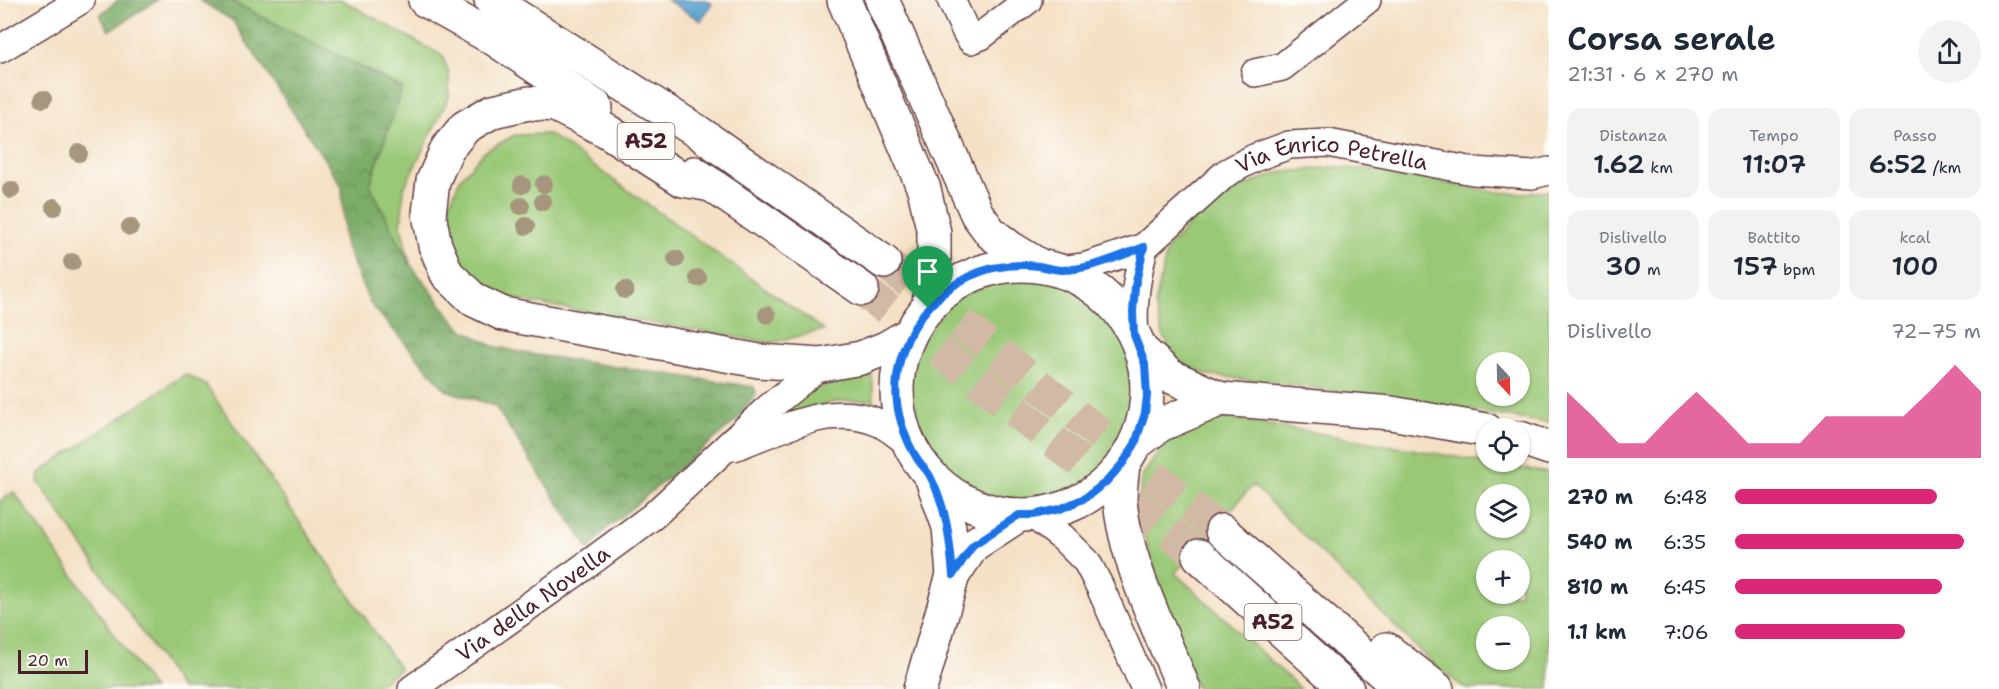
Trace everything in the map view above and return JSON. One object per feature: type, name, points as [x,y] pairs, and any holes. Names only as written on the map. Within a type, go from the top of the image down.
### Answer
[{"type":"main road","name":"A52","points":[[425,0],[496,40],[862,289]]},
{"type":"main road","name":"A52","points":[[491,0],[698,132],[884,261]]},
{"type":"main road","points":[[844,0],[924,189],[934,233],[934,273],[919,321],[898,372],[897,397],[900,420],[908,442],[918,460],[931,476],[948,492],[969,504],[996,512],[1026,515],[1060,509],[1085,498],[1106,482],[1129,453],[1160,425],[1221,399]]},
{"type":"main road","points":[[882,0],[977,214],[991,233],[1009,247],[1096,289],[1124,317],[1137,342],[1145,364],[1147,396],[1145,413],[1129,453],[1120,499],[1127,538],[1138,574],[1184,689]]},
{"type":"main road","points":[[711,185],[683,180],[607,131],[555,105],[529,104],[493,111],[465,127],[447,149],[433,181],[429,214],[435,245],[447,274],[474,300],[503,314],[759,361],[821,365],[861,358],[886,348],[919,321],[952,286],[972,276],[1005,266],[1050,268]]},
{"type":"main road","points":[[1137,342],[1170,376],[1221,399],[1391,413],[1476,428]]},
{"type":"main road","points":[[1530,441],[1549,448]]},
{"type":"main road","points":[[931,476],[949,527],[953,575]]},
{"type":"main road","points":[[920,689],[953,575],[973,545],[1026,515]]},
{"type":"main road","name":"A52","points":[[1221,531],[1401,689]]},
{"type":"main road","name":"A52","points":[[1199,556],[1347,689]]},
{"type":"main road","points":[[1334,629],[1361,630],[1437,689]]},
{"type":"street","points":[[0,49],[81,0]]},
{"type":"street","points":[[951,0],[971,40],[981,36],[1028,0]]},
{"type":"street","points":[[1255,73],[1282,67],[1368,0]]},
{"type":"street","name":"Via Enrico Petrella","points":[[1050,268],[1084,267],[1144,247],[1226,173],[1254,158],[1289,145],[1328,143],[1473,171],[1532,175],[1549,171]]},
{"type":"street","points":[[1137,342],[1133,312],[1135,286],[1144,247]]},
{"type":"street","points":[[724,451],[766,410],[821,365]]},
{"type":"street","points":[[724,451],[816,416],[851,416],[877,422],[908,442]]},
{"type":"street","name":"Via della Novella","points":[[412,689],[653,516],[724,451]]},
{"type":"street","points":[[1026,515],[1063,538],[1087,562],[1100,587],[1142,687]]},
{"type":"green space","points":[[118,0],[158,0],[109,31],[100,15]]},
{"type":"green space","points":[[199,0],[229,0],[402,88],[370,185],[410,264],[460,328],[493,346],[529,354],[754,387],[756,394],[735,422],[605,530],[589,550],[495,406],[446,390],[370,303],[344,242],[342,186],[232,20]]},
{"type":"green space","points":[[229,0],[342,0],[443,56],[449,75],[449,97],[404,188],[401,226],[410,264],[370,185],[402,88]]},
{"type":"green space","points":[[549,134],[824,330],[771,343],[486,293],[462,270],[448,240],[448,208],[460,179],[485,151],[515,135]]},
{"type":"green space","points":[[1334,167],[1390,172],[1492,191],[1530,193],[1549,190],[1549,423],[1530,420],[1530,418],[1515,418],[1285,384],[1207,375],[1175,361],[1162,332],[1155,305],[1167,249],[1189,224],[1224,194],[1277,173]]},
{"type":"green space","points":[[1022,276],[1044,278],[1075,289],[1102,309],[1122,336],[1133,367],[1135,389],[1133,411],[1122,442],[1102,469],[1075,489],[1044,500],[1022,502],[1000,500],[969,489],[942,469],[922,442],[911,411],[909,389],[911,367],[922,336],[942,309],[969,289],[1000,278]]},
{"type":"green space","points":[[185,374],[206,385],[400,669],[371,689],[181,689],[38,481],[39,473]]},
{"type":"green space","points":[[872,375],[874,400],[837,401],[764,424],[793,400],[816,388]]},
{"type":"green space","points":[[1218,416],[1476,460],[1476,472],[1530,472],[1530,470],[1549,473],[1549,689],[1466,689],[1435,666],[1253,485],[1175,573],[1301,689],[1197,689],[1181,651],[1139,520],[1141,478],[1168,438]]},
{"type":"green space","points":[[14,492],[153,689],[0,689],[0,501]]},
{"type":"water","points":[[667,0],[706,0],[712,4],[701,21]]},
{"type":"tunnel","points":[[884,262],[1222,531]]},
{"type":"tunnel","points":[[862,289],[1199,556]]},
{"type":"route","points":[[1144,247],[1135,286],[1133,312],[1134,335],[1145,364],[1147,396],[1141,429],[1135,444],[1123,463],[1106,482],[1085,498],[1060,509],[1033,515],[1019,515],[973,545],[953,575],[949,527],[931,476],[918,460],[908,442],[900,420],[897,397],[898,372],[902,354],[910,334],[928,308],[952,286],[994,268],[1017,265],[1059,270],[1084,267],[1144,247]]}]
